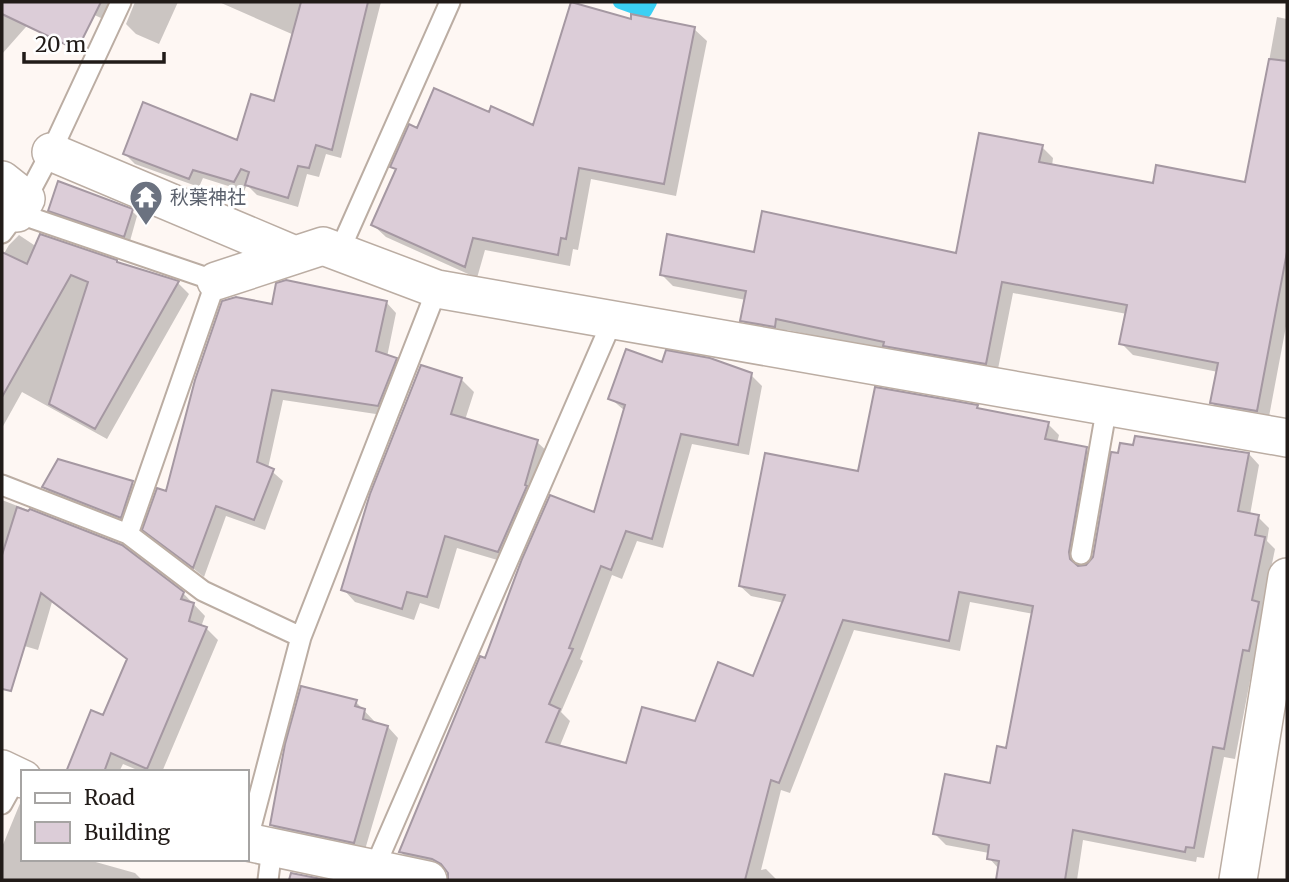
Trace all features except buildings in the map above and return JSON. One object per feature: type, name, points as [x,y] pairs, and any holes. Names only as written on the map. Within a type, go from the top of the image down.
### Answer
[{"type":"street","points":[[51,152],[295,255]]},
{"type":"street","points":[[216,281],[323,246],[437,289],[1287,438]]},
{"type":"street","points":[[1238,880],[1287,577]]},
{"type":"street","points":[[258,853],[374,869],[428,880]]},
{"type":"lane","points":[[121,2],[51,152],[11,206],[216,281],[128,534]]},
{"type":"lane","points":[[339,252],[450,2]]},
{"type":"lane","points":[[258,853],[301,637],[437,289]]},
{"type":"lane","points":[[374,869],[613,320]]},
{"type":"lane","points":[[1081,554],[1107,406]]},
{"type":"lane","points":[[2,485],[128,534],[203,591],[301,637]]},
{"type":"waterway","points":[[620,2],[645,11],[650,2]]},
{"type":"place","name":"秋葉神社","points":[[146,227]]}]
